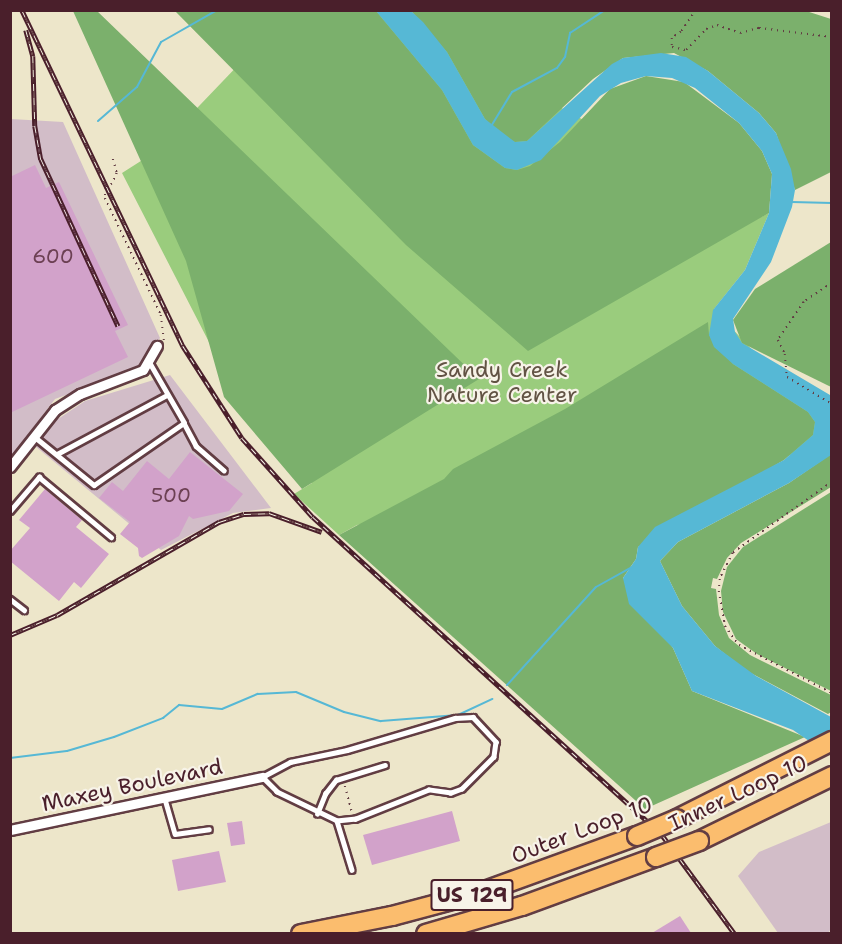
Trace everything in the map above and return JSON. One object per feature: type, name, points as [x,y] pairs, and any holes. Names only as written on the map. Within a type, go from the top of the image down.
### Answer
[{"type":"highway","name":"Outer Loop 10","points":[[301,933],[471,895],[637,836],[677,819],[831,741]]},
{"type":"highway","name":"Inner Loop 10","points":[[426,933],[522,906],[699,841],[831,776]]},
{"type":"street","points":[[10,467],[33,435],[69,400],[150,364],[157,346]]},
{"type":"street","name":"Maxey Boulevard","points":[[10,831],[262,777]]},
{"type":"lane","points":[[150,364],[196,446],[224,470]]},
{"type":"lane","points":[[57,454],[167,395]]},
{"type":"lane","points":[[33,435],[94,485],[184,423]]},
{"type":"lane","points":[[10,511],[39,477],[111,537]]},
{"type":"lane","points":[[10,599],[24,610]]},
{"type":"lane","points":[[473,717],[496,742],[494,757],[462,789],[450,793],[429,790],[354,819],[338,821],[317,814],[277,792],[262,777],[290,762],[347,750],[455,718],[473,717]]},
{"type":"lane","points":[[317,814],[325,794],[343,777],[385,765]]},
{"type":"lane","points":[[165,799],[175,834],[209,829]]},
{"type":"lane","points":[[338,821],[352,870]]},
{"type":"path","points":[[696,10],[681,32],[672,38],[672,47],[686,50],[706,29],[717,26],[740,33],[759,28],[831,37]]},
{"type":"path","points":[[113,159],[117,173],[112,184],[106,188],[105,198],[162,315],[164,342],[157,346]]},
{"type":"path","points":[[831,283],[804,302],[778,340],[785,354],[787,377],[831,404]]},
{"type":"path","points":[[831,482],[733,553],[720,579],[719,591],[725,626],[739,645],[831,693]]},
{"type":"path","points":[[343,777],[354,819]]},
{"type":"shaded area","points":[[11,119],[63,122],[160,338],[138,369],[55,399],[11,457]]},
{"type":"shaded area","points":[[170,375],[271,508],[233,513],[161,550],[35,446],[52,423],[85,401]]},
{"type":"shaded area","points":[[831,822],[831,929],[828,933],[778,933],[738,876],[759,852]]},
{"type":"green space","points":[[803,10],[831,19],[831,172],[795,190],[776,133],[759,113],[708,71],[674,53],[623,58],[593,79],[527,141],[515,142],[505,138],[485,119],[447,52],[411,11]]},
{"type":"green space","points":[[73,11],[97,11],[479,379],[302,489],[224,397],[186,261]]},
{"type":"green space","points":[[175,11],[376,11],[442,90],[473,145],[505,168],[517,170],[530,166],[560,142],[610,89],[646,76],[684,82],[739,123],[762,151],[772,174],[769,213],[528,351],[406,245]]},
{"type":"green space","name":"Sandy Creek Nature Center","points":[[299,11],[384,11],[761,217],[769,213],[745,270],[714,309],[831,435],[829,449],[357,525],[339,535],[294,494],[312,483],[228,379],[122,173],[155,152],[268,34]]},
{"type":"green space","points":[[831,242],[831,387],[742,343],[733,320],[755,289]]},
{"type":"green space","points":[[708,322],[709,335],[733,364],[808,412],[815,422],[813,435],[784,460],[638,547],[636,559],[623,578],[673,648],[692,691],[805,737],[645,809],[339,535],[444,479],[453,469],[565,409]]},
{"type":"green space","points":[[831,454],[831,487],[741,543],[727,558],[717,579],[713,578],[711,588],[716,589],[719,615],[729,638],[750,655],[831,695],[831,712],[828,714],[745,670],[715,646],[682,606],[660,561],[678,542],[789,483]]},
{"type":"green space","points":[[831,492],[831,691],[757,654],[736,639],[723,612],[721,591],[727,567],[743,547]]},
{"type":"water","points":[[376,11],[411,11],[423,22],[447,52],[485,119],[515,142],[527,141],[612,64],[623,58],[661,53],[686,57],[708,71],[759,113],[776,133],[791,169],[795,190],[792,207],[771,262],[733,319],[735,332],[742,343],[830,395],[831,455],[789,483],[678,542],[660,561],[682,606],[715,646],[756,676],[831,717],[831,756],[793,730],[692,691],[673,648],[629,604],[623,578],[636,559],[638,547],[655,527],[784,460],[813,435],[815,422],[808,412],[733,364],[714,347],[709,335],[713,310],[745,270],[769,213],[772,174],[762,151],[739,123],[695,88],[672,78],[646,76],[621,83],[600,96],[541,160],[517,170],[505,168],[473,145],[442,90]]},
{"type":"building","points":[[35,165],[46,188],[59,182],[128,325],[115,331],[128,357],[10,413],[10,177]]},
{"type":"building","points":[[190,452],[243,494],[229,511],[193,519],[189,516],[179,536],[142,558],[139,556],[138,548],[120,534],[130,522],[99,498],[112,482],[123,491],[147,461],[169,479]]},
{"type":"building","points":[[45,489],[82,520],[76,527],[109,554],[81,588],[74,582],[59,601],[10,561],[10,551],[30,528],[19,520]]},
{"type":"building","points":[[452,811],[460,841],[372,865],[363,835]]},
{"type":"building","points":[[242,821],[245,844],[231,846],[227,823]]},
{"type":"building","points":[[219,851],[226,882],[178,891],[172,860]]},
{"type":"building","points":[[680,916],[691,933],[652,933]]},
{"type":"waterway","points":[[98,121],[137,87],[161,42],[217,10]]},
{"type":"waterway","points":[[490,128],[512,92],[557,68],[565,57],[570,33],[605,10]]},
{"type":"waterway","points":[[792,202],[832,203]]},
{"type":"waterway","points":[[507,685],[596,587],[632,567]]},
{"type":"waterway","points":[[10,758],[67,751],[114,737],[163,718],[179,705],[222,709],[258,694],[296,692],[344,712],[381,721],[458,715],[493,699]]},
{"type":"railway","points":[[22,10],[183,346],[242,438],[313,517],[663,836],[735,934]]},
{"type":"railway","points":[[26,30],[33,56],[35,126],[41,159],[118,326]]},
{"type":"railway","points":[[10,635],[57,615],[219,522],[244,514],[269,513],[322,532]]}]
